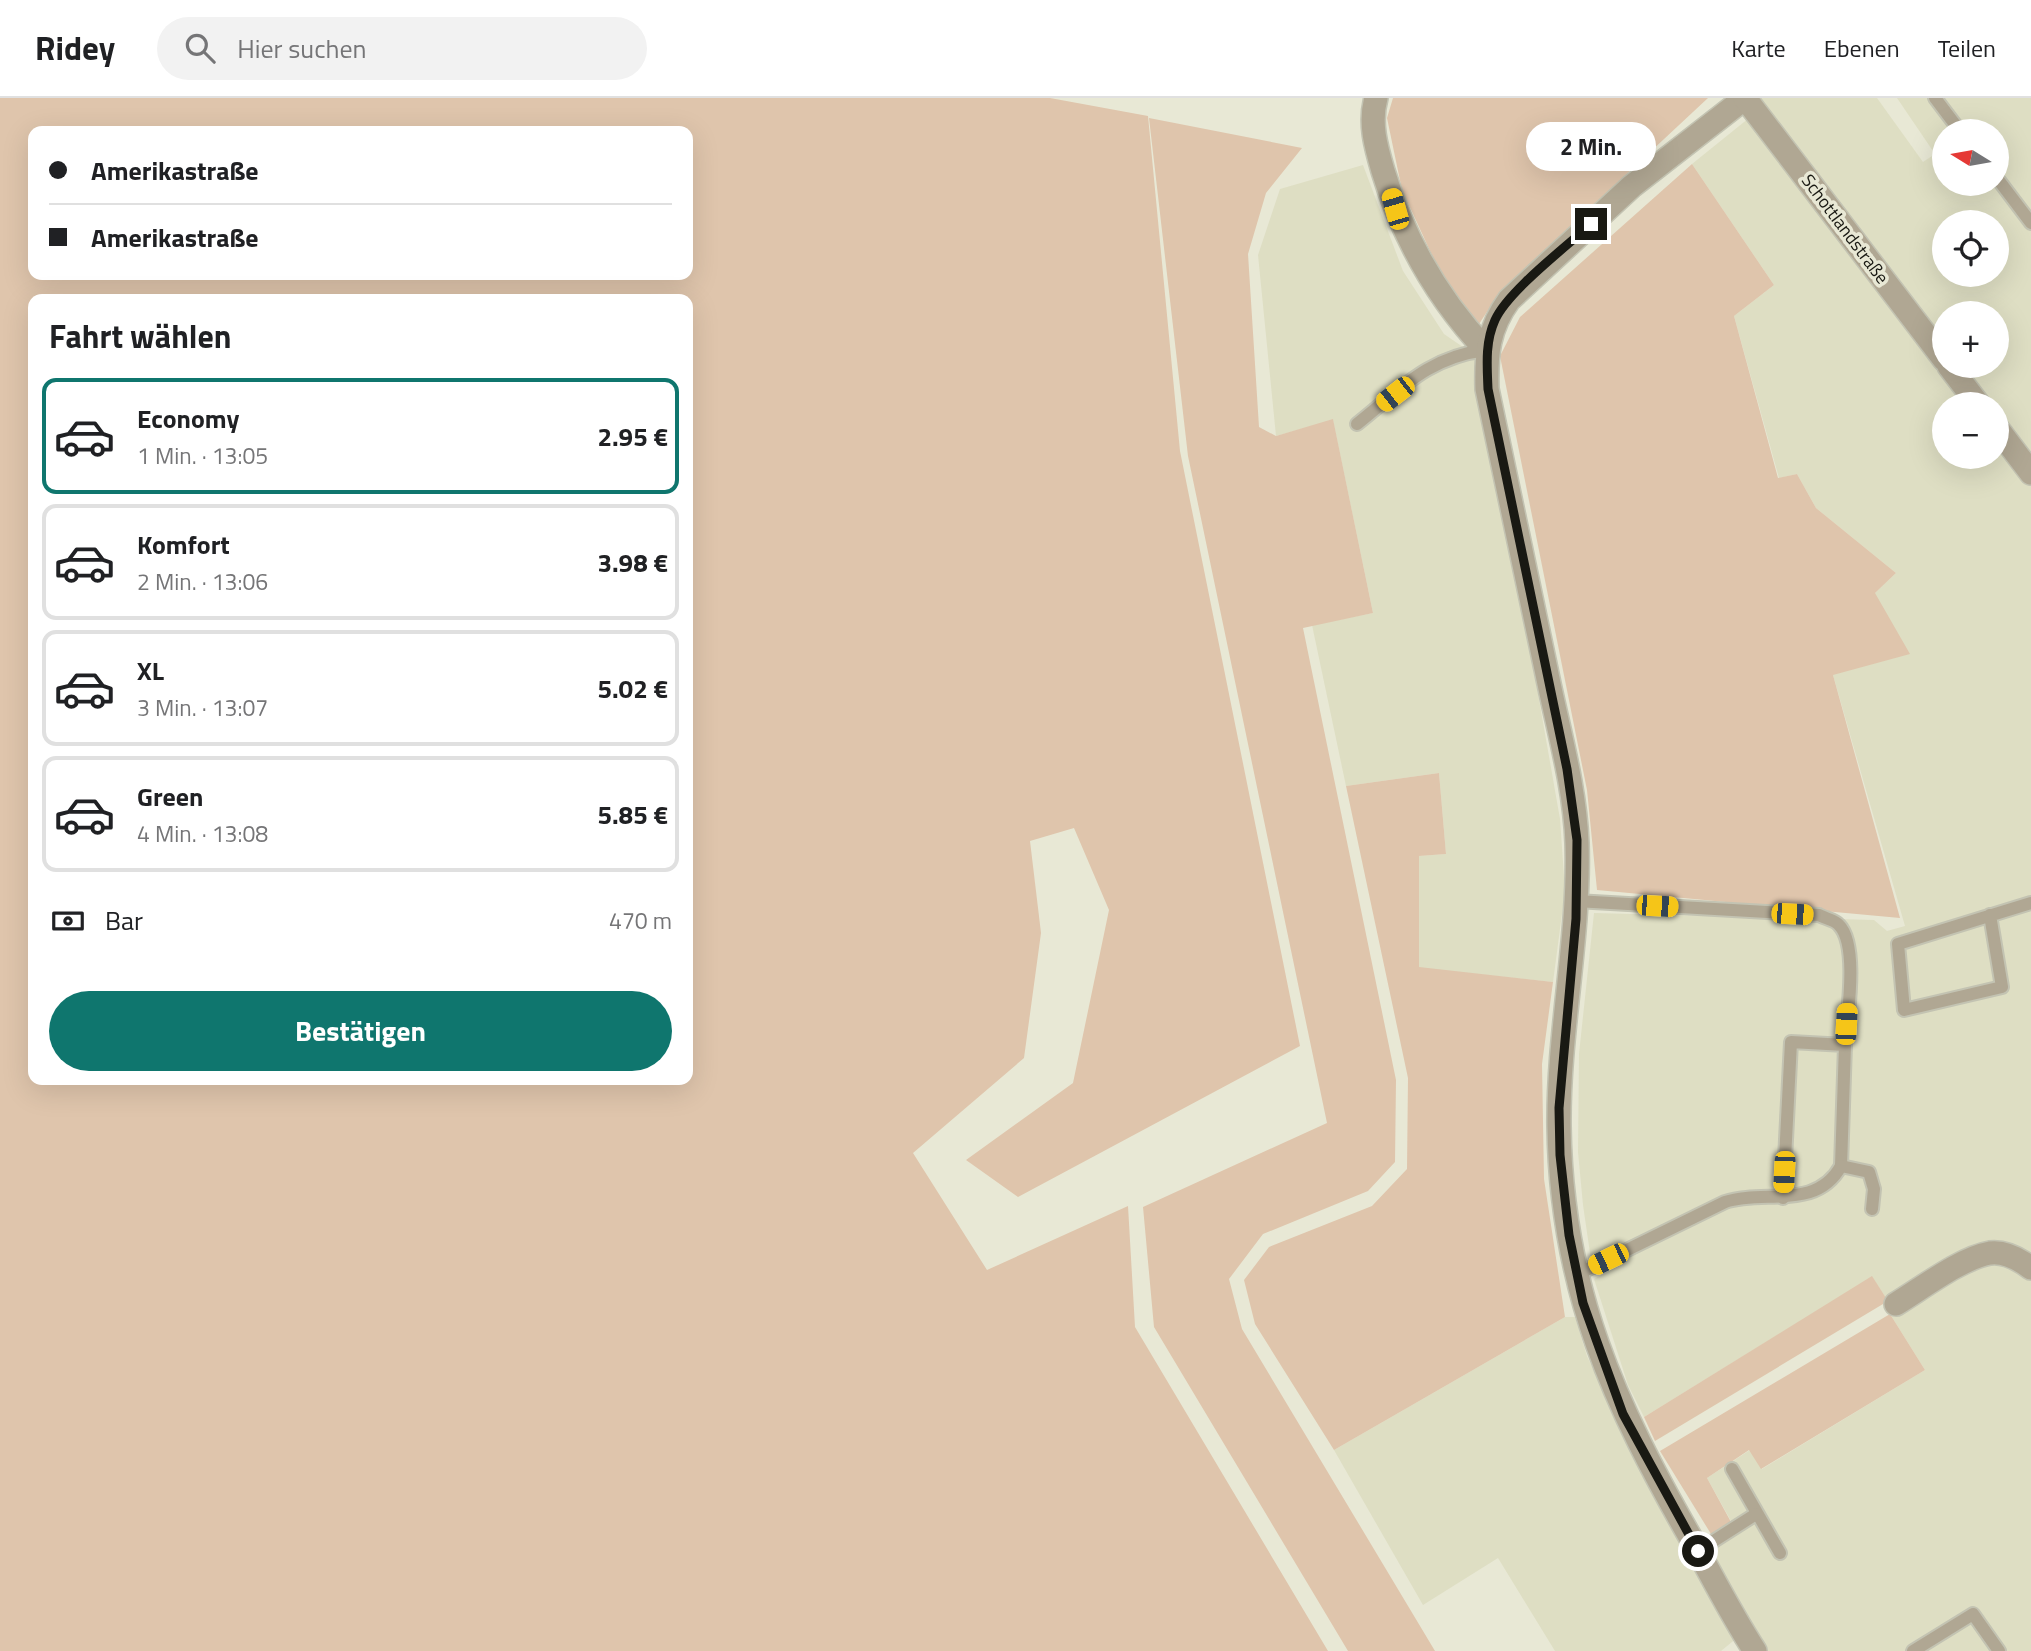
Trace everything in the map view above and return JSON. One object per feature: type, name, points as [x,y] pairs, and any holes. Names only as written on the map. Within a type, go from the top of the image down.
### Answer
[{"type":"street","points":[[1376,98],[1373,110],[1375,144],[1395,209],[1420,264],[1457,320],[1486,350],[1488,389],[1567,769],[1577,840],[1576,901],[1559,1125],[1564,1200],[1576,1275],[1593,1334],[1623,1414],[1755,1651]]},
{"type":"street","name":"Schottlandstraße","points":[[1486,350],[1495,319],[1509,300],[1632,186],[1745,98],[1932,343]]},
{"type":"street","points":[[1958,378],[1970,392]]},
{"type":"street","points":[[2009,444],[2031,473]]},
{"type":"street","points":[[1896,1304],[1970,1261],[1990,1253],[2011,1256],[2031,1268]]},
{"type":"lane","points":[[1935,98],[1951,119]]},
{"type":"lane","points":[[2009,194],[2031,223]]},
{"type":"lane","points":[[1357,424],[1433,364],[1457,353],[1486,350]]},
{"type":"lane","points":[[1576,901],[1819,915],[1839,924],[1847,941],[1850,960],[1840,1167],[1823,1187],[1811,1193],[1783,1198],[1746,1196],[1725,1202],[1576,1275]]},
{"type":"lane","points":[[1990,915],[2002,987],[1904,1010],[1898,944],[1990,915],[2031,903]]},
{"type":"lane","points":[[1783,1198],[1791,1042],[1845,1045]]},
{"type":"lane","points":[[1840,1167],[1869,1172],[1874,1189],[1872,1209]]},
{"type":"lane","points":[[1732,1469],[1780,1553]]},
{"type":"lane","points":[[1698,1551],[1756,1514]]},
{"type":"lane","points":[[1913,1651],[1973,1614],[1999,1651]]},
{"type":"shaded area","points":[[0,98],[1050,98],[1148,116],[1180,451],[1300,1046],[1018,1197],[966,1160],[1073,1083],[1109,910],[1074,828],[1030,841],[1041,933],[1024,1058],[913,1153],[987,1270],[1128,1206],[1135,1327],[1328,1651],[0,1651]]},
{"type":"shaded area","points":[[1393,98],[1708,98],[1500,292],[1479,324],[1443,279],[1402,190],[1387,118]]},
{"type":"shaded area","points":[[1757,98],[1877,98],[1923,162],[1932,156],[1932,196],[2009,196],[2009,119],[1932,119],[1932,150],[1897,98],[2031,98],[2031,460],[2009,430],[2009,392],[1980,392],[1970,378],[2009,378],[2009,301],[1932,301],[1932,328]]},
{"type":"shaded area","points":[[1149,118],[1302,148],[1266,193],[1248,254],[1259,427],[1276,436],[1333,419],[1373,613],[1303,628],[1396,1080],[1395,1162],[1368,1191],[1263,1234],[1229,1279],[1242,1329],[1435,1651],[1348,1651],[1154,1327],[1143,1207],[1327,1123],[1188,456]]},
{"type":"shaded area","points":[[1749,118],[1932,354],[1932,378],[1951,378],[1962,392],[1932,392],[1932,469],[2009,469],[2009,453],[2031,481],[2031,1257],[2010,1246],[1888,1301],[1872,1277],[1644,1417],[1628,1385],[1594,1279],[1612,1269],[1605,1254],[1591,1260],[1583,1205],[1578,1152],[1579,1054],[1594,913],[1874,920],[1887,931],[1905,926],[1833,675],[1875,593],[1896,573],[1816,508],[1797,474],[1779,478],[1734,316],[1774,285],[1692,164]]},
{"type":"shaded area","points":[[1692,164],[1774,285],[1734,316],[1778,478],[1797,474],[1816,508],[1896,573],[1875,593],[1910,654],[1833,675],[1900,918],[1597,890],[1587,790],[1500,356],[1520,317]]},
{"type":"shaded area","points":[[1363,165],[1403,271],[1444,334],[1479,358],[1560,819],[1565,891],[1553,982],[1419,968],[1419,856],[1446,854],[1439,773],[1346,786],[1312,625],[1373,613],[1333,420],[1276,436],[1258,255],[1280,189]]},
{"type":"shaded area","points":[[1439,773],[1446,854],[1419,856],[1419,967],[1553,982],[1542,1064],[1544,1179],[1565,1317],[1334,1450],[1255,1324],[1244,1280],[1269,1247],[1372,1206],[1407,1169],[1408,1078],[1346,786]]},
{"type":"shaded area","points":[[1987,1260],[2011,1262],[2031,1281],[2031,1651],[1764,1651],[1702,1540],[1731,1521],[1707,1478],[1750,1450],[1762,1469],[1925,1370],[1890,1314]]},
{"type":"shaded area","points":[[1872,1276],[1888,1301],[1655,1441],[1644,1417]]},
{"type":"shaded area","points":[[1890,1314],[1925,1370],[1761,1469],[1749,1450],[1707,1478],[1731,1522],[1711,1534],[1660,1451]]},
{"type":"shaded area","points":[[1565,1317],[1575,1317],[1587,1356],[1637,1463],[1738,1637],[1721,1651],[1555,1651],[1498,1558],[1423,1605],[1334,1450]]},
{"type":"route","points":[[1591,224],[1509,300],[1495,319],[1486,350],[1488,389],[1567,769],[1577,840],[1576,919],[1559,1108],[1564,1200],[1576,1275],[1593,1334],[1623,1414],[1643,1455],[1698,1551]]}]
